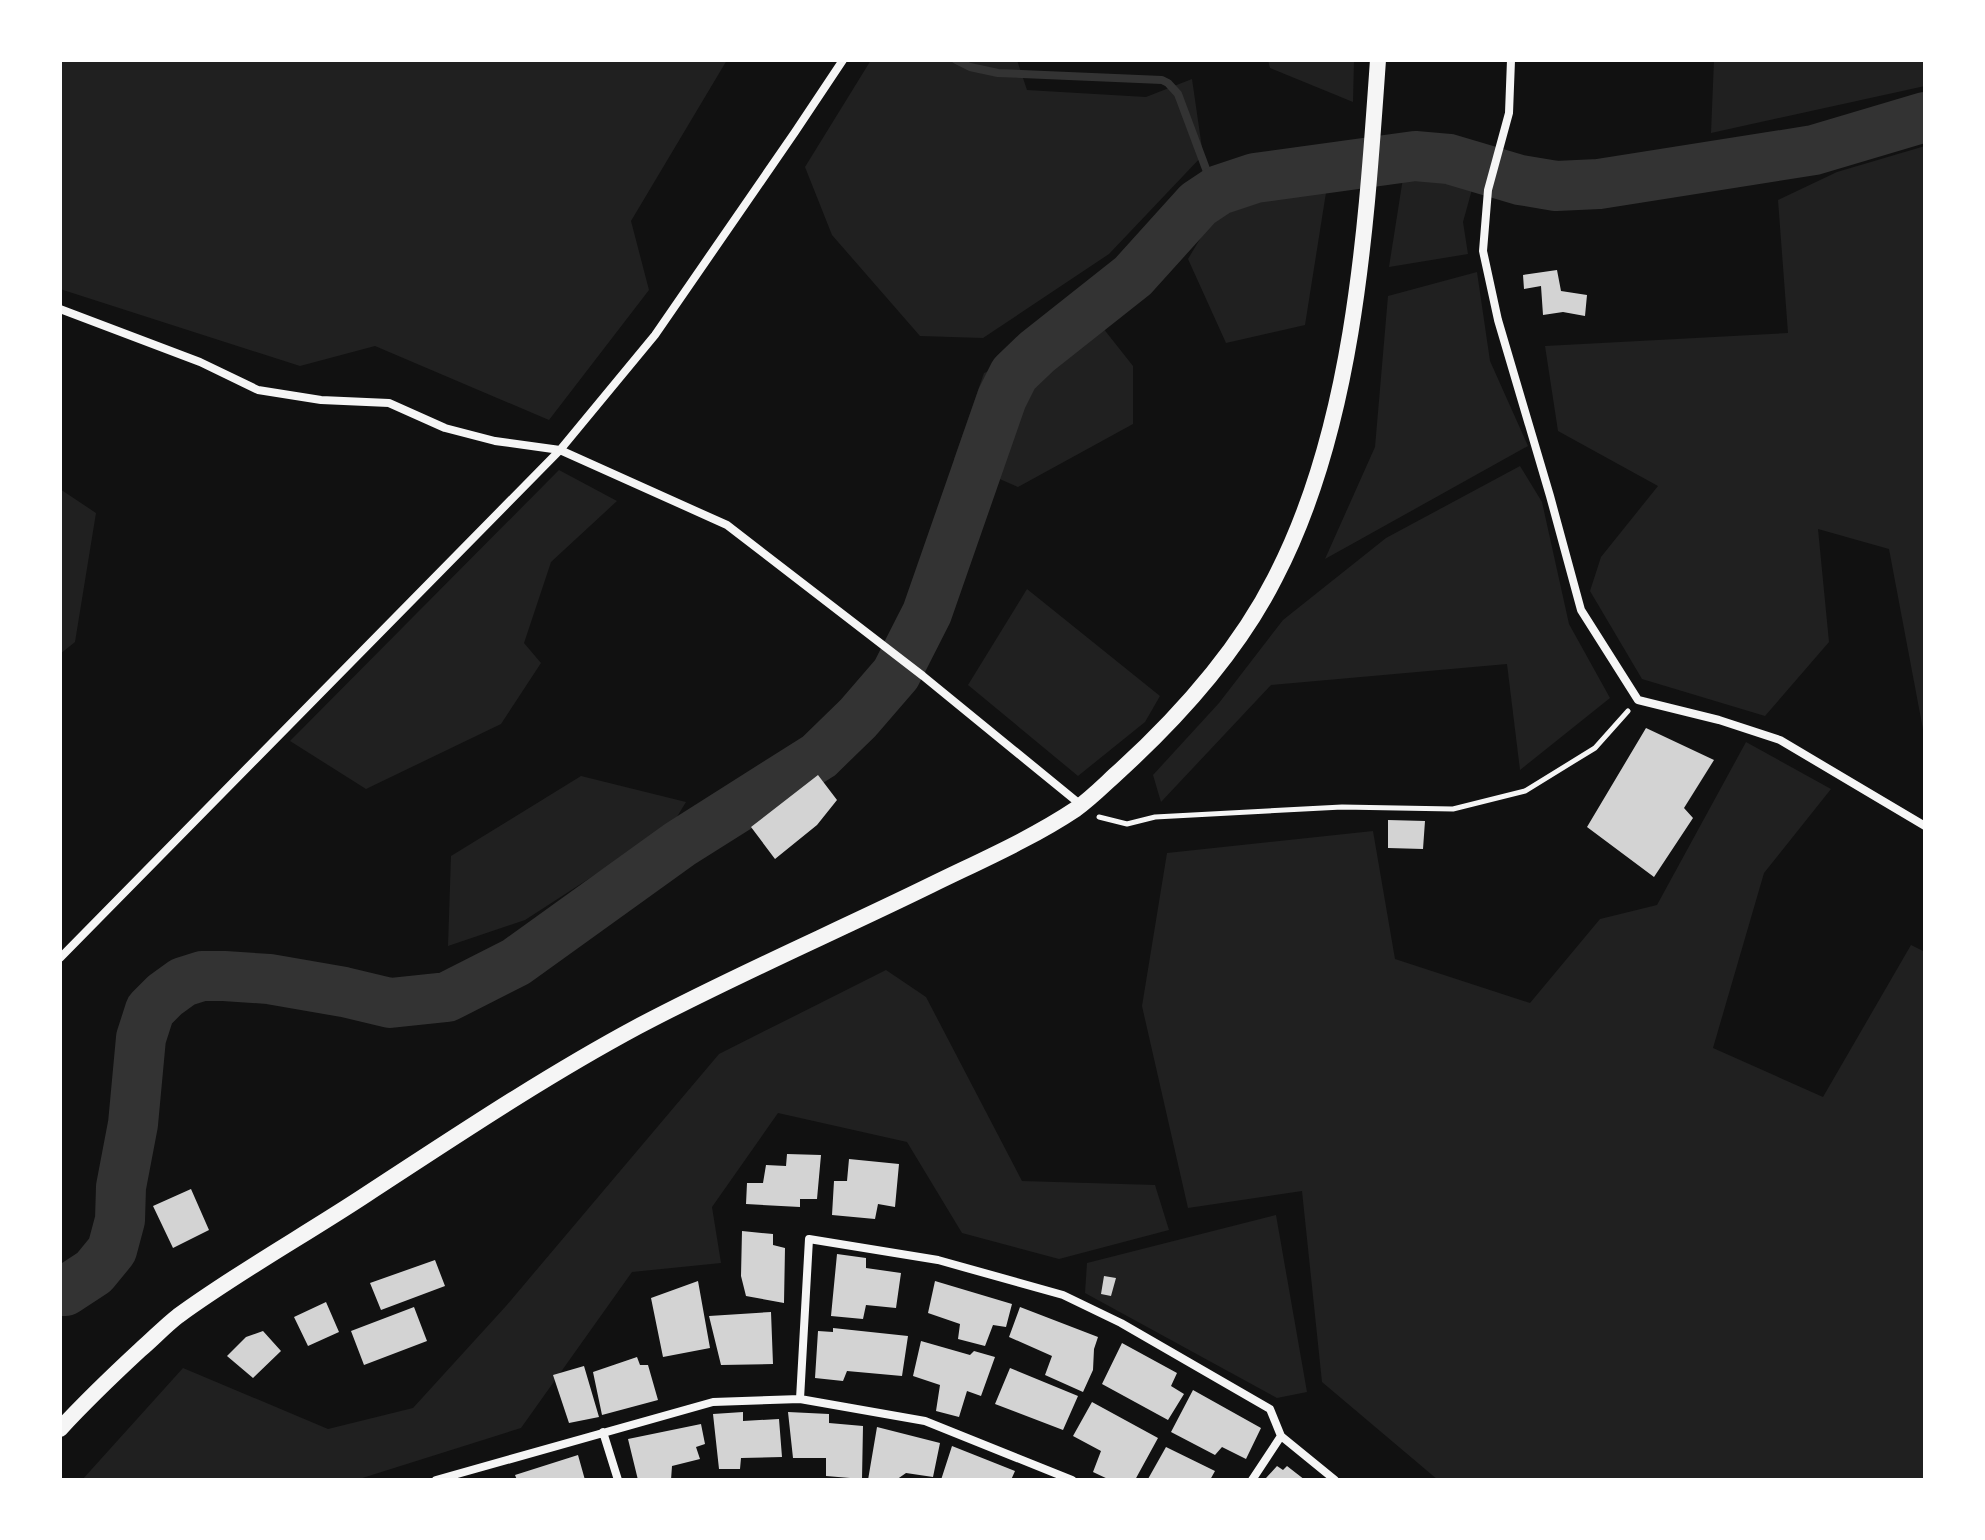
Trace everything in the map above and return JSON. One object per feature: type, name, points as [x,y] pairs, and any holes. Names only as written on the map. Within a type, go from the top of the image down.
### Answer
[{"type":"main road","points":[[60,1429],[175,1318],[499,1108],[632,1030],[745,972],[862,919],[1048,827],[1081,805],[1174,717],[1247,627],[1275,580],[1297,531],[1324,450],[1344,369],[1353,313],[1368,190],[1378,60]]},
{"type":"street","points":[[60,958],[560,450],[655,335],[843,60]]},
{"type":"street","points":[[1511,60],[1509,113],[1488,190],[1483,251],[1498,320],[1581,610],[1638,700],[1719,720],[1780,740],[1925,826]]},
{"type":"street","points":[[60,309],[200,362],[258,390],[321,400],[389,403],[445,428],[495,441],[560,450],[727,525],[923,676],[1081,805]]},
{"type":"street","points":[[800,1399],[809,1239],[938,1260],[1063,1295],[1121,1323],[1270,1409],[1281,1436],[1335,1480]]},
{"type":"street","points":[[436,1480],[713,1402],[800,1399],[925,1421],[1072,1480]]},
{"type":"street","points":[[603,1432],[618,1480]]},
{"type":"street","points":[[1252,1480],[1281,1436]]},
{"type":"path","points":[[1081,805],[1099,818],[1127,824],[1155,817],[1342,807],[1453,809],[1525,791],[1595,748],[1638,700]]},
{"type":"shaded area","points":[[60,60],[727,60],[631,221],[649,290],[549,420],[375,346],[300,366],[60,289]]},
{"type":"shaded area","points":[[871,60],[1017,60],[1027,90],[1146,97],[1192,79],[1203,155],[1109,254],[983,338],[920,336],[832,235],[805,167]]},
{"type":"shaded area","points":[[1268,60],[1354,60],[1353,102],[1270,68]]},
{"type":"shaded area","points":[[1714,60],[1925,60],[1925,86],[1711,133]]},
{"type":"shaded area","points":[[1409,140],[1484,146],[1463,222],[1468,254],[1389,267]]},
{"type":"shaded area","points":[[1925,146],[1925,740],[1889,549],[1818,529],[1829,642],[1765,716],[1642,679],[1590,591],[1601,557],[1658,486],[1558,431],[1545,346],[1788,333],[1778,200],[1837,172]]},
{"type":"shaded area","points":[[1331,161],[1305,325],[1226,343],[1188,259],[1243,167]]},
{"type":"shaded area","points":[[1477,272],[1490,361],[1528,446],[1325,559],[1375,447],[1388,296]]},
{"type":"shaded area","points":[[1099,323],[1133,366],[1133,424],[1018,487],[954,459],[984,373]]},
{"type":"shaded area","points":[[1520,466],[1542,502],[1569,624],[1610,698],[1520,770],[1507,664],[1271,685],[1161,802],[1153,775],[1219,703],[1283,620],[1386,538]]},
{"type":"shaded area","points":[[559,470],[617,501],[551,562],[524,643],[541,663],[501,724],[366,789],[290,741]]},
{"type":"shaded area","points":[[60,489],[96,513],[75,642],[60,654]]},
{"type":"shaded area","points":[[1027,589],[1160,696],[1145,722],[1078,776],[968,685]]},
{"type":"shaded area","points":[[1746,742],[1831,789],[1764,873],[1713,1048],[1823,1097],[1911,945],[1925,952],[1925,1480],[1438,1480],[1322,1382],[1302,1191],[1188,1208],[1142,1006],[1167,853],[1373,831],[1395,959],[1530,1003],[1600,919],[1657,905]]},
{"type":"shaded area","points":[[581,776],[686,802],[672,825],[525,920],[448,946],[451,856]]},
{"type":"shaded area","points":[[886,970],[926,997],[1022,1181],[1155,1185],[1169,1230],[1059,1259],[962,1233],[907,1142],[778,1113],[712,1207],[721,1263],[632,1272],[521,1428],[356,1480],[82,1480],[183,1368],[328,1429],[413,1408],[506,1306],[719,1054]]},
{"type":"shaded area","points":[[1276,1215],[1307,1392],[1277,1398],[1085,1293],[1087,1263]]},
{"type":"building","points":[[1557,270],[1561,291],[1587,295],[1585,316],[1563,312],[1543,315],[1541,286],[1524,289],[1523,275]]},
{"type":"building","points":[[1646,728],[1714,760],[1684,808],[1693,818],[1654,877],[1587,827]]},
{"type":"building","points":[[818,775],[837,800],[817,825],[775,859],[751,827]]},
{"type":"building","points":[[1388,820],[1425,821],[1423,849],[1388,848]]},
{"type":"building","points":[[787,1154],[821,1155],[817,1199],[800,1199],[800,1207],[746,1204],[747,1183],[763,1183],[766,1165],[786,1166]]},
{"type":"building","points":[[849,1159],[899,1164],[895,1207],[878,1204],[875,1219],[832,1215],[834,1181],[847,1181]]},
{"type":"building","points":[[191,1189],[209,1230],[173,1248],[153,1206]]},
{"type":"building","points":[[742,1231],[773,1234],[773,1245],[785,1248],[784,1303],[746,1296],[741,1276]]},
{"type":"building","points":[[837,1254],[866,1258],[866,1268],[901,1273],[896,1308],[866,1305],[863,1319],[831,1316]]},
{"type":"building","points":[[435,1260],[445,1286],[381,1310],[370,1283]]},
{"type":"building","points":[[1104,1276],[1116,1278],[1111,1296],[1101,1294]]},
{"type":"building","points":[[698,1281],[710,1348],[663,1357],[651,1298]]},
{"type":"building","points":[[935,1281],[1012,1304],[1006,1327],[993,1325],[985,1346],[958,1339],[960,1324],[928,1313]]},
{"type":"building","points":[[326,1302],[339,1332],[308,1346],[294,1317]]},
{"type":"building","points":[[414,1307],[427,1341],[364,1365],[351,1331]]},
{"type":"building","points":[[1020,1307],[1098,1337],[1093,1370],[1083,1392],[1045,1375],[1052,1356],[1009,1337]]},
{"type":"building","points":[[771,1312],[773,1364],[721,1365],[709,1316]]},
{"type":"building","points":[[833,1328],[908,1336],[902,1376],[847,1371],[843,1381],[815,1378],[818,1331],[833,1332]]},
{"type":"building","points":[[263,1331],[281,1351],[253,1378],[227,1356],[246,1337]]},
{"type":"building","points":[[921,1341],[970,1355],[974,1351],[995,1357],[981,1396],[967,1391],[959,1417],[936,1411],[940,1385],[913,1376]]},
{"type":"building","points":[[1122,1343],[1177,1373],[1171,1386],[1184,1394],[1168,1420],[1102,1384]]},
{"type":"building","points":[[637,1357],[640,1365],[648,1365],[658,1400],[602,1415],[593,1372]]},
{"type":"building","points":[[584,1366],[599,1417],[569,1423],[553,1375]]},
{"type":"building","points":[[1010,1368],[1078,1396],[1063,1430],[995,1404]]},
{"type":"building","points":[[1193,1390],[1261,1428],[1246,1459],[1222,1447],[1215,1455],[1171,1432]]},
{"type":"building","points":[[1092,1402],[1158,1438],[1135,1480],[1110,1480],[1093,1472],[1101,1451],[1073,1436]]},
{"type":"building","points":[[743,1412],[743,1421],[779,1419],[782,1457],[741,1458],[740,1469],[719,1469],[713,1414]]},
{"type":"building","points":[[788,1412],[829,1414],[829,1423],[863,1426],[862,1479],[826,1476],[826,1458],[793,1458]]},
{"type":"building","points":[[701,1424],[705,1444],[696,1447],[700,1459],[672,1466],[671,1480],[638,1480],[628,1439]]},
{"type":"building","points":[[877,1427],[940,1443],[933,1477],[906,1473],[896,1480],[868,1480]]},
{"type":"building","points":[[952,1446],[1015,1471],[1011,1480],[941,1480]]},
{"type":"building","points":[[1166,1447],[1215,1471],[1210,1480],[1148,1479]]},
{"type":"building","points":[[578,1455],[585,1480],[517,1480],[515,1475]]},
{"type":"building","points":[[1277,1466],[1283,1470],[1287,1466],[1305,1480],[1267,1480]]},
{"type":"waterway","points":[[956,60],[970,67],[998,73],[1162,80],[1168,83],[1178,94],[1215,193]]},
{"type":"waterway","points":[[60,1291],[65,1291],[94,1272],[112,1250],[120,1220],[121,1187],[133,1124],[141,1038],[150,1010],[165,995],[183,982],[202,976],[224,976],[269,979],[390,1003],[447,997],[516,962],[680,844],[819,756],[858,718],[896,674],[927,613],[1002,398],[1014,374],[1133,276],[1198,204],[1219,190],[1255,178],[1415,156],[1449,159],[1520,180],[1556,186],[1599,184],[1814,150],[1925,117]]}]
